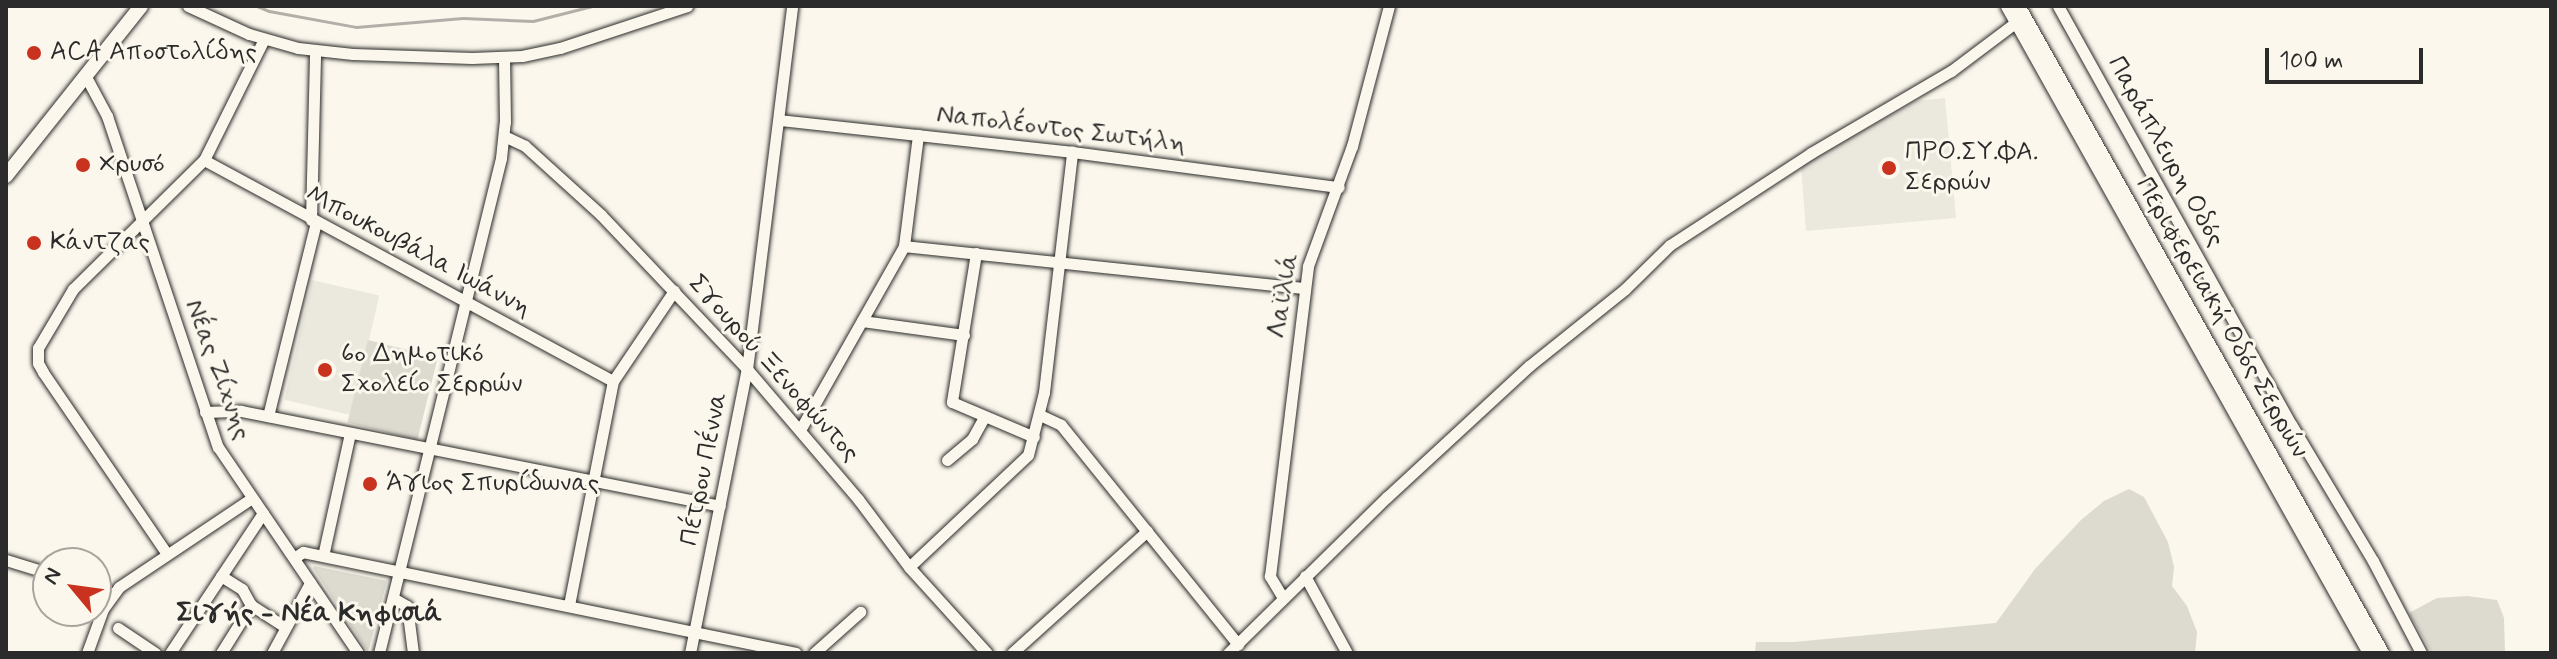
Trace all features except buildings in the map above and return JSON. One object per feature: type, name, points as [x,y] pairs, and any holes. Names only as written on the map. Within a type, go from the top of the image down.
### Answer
[{"type":"main road","points":[[6,176],[141,6]]},
{"type":"main road","name":"Περιφερειακή Οδός Σερρών","points":[[2018,6],[2382,653]]},
{"type":"street","points":[[188,6],[264,39],[315,51],[504,58],[560,48],[687,6]]},
{"type":"street","name":"Πέτρου Πέννα","points":[[690,653],[747,369],[792,6]]},
{"type":"street","name":"Λαϊλιά","points":[[1283,598],[1270,576],[1311,252],[1339,187],[1389,6]]},
{"type":"street","points":[[2006,6],[2368,653]]},
{"type":"street","name":"Παράπλευρη Οδός","points":[[2058,6],[2291,424],[2373,561],[2421,653]]},
{"type":"street","points":[[1228,653],[1305,576],[1529,366],[1625,289],[1670,245],[1811,153],[1951,71],[2015,23]]},
{"type":"street","points":[[167,554],[43,372],[37,356],[38,348],[73,289],[204,160],[264,39]]},
{"type":"street","points":[[268,416],[313,221],[315,51]]},
{"type":"street","points":[[379,653],[466,304],[504,136],[504,58]]},
{"type":"street","name":"Νέας Ζίχνης","points":[[85,75],[107,116],[218,447],[354,651]]},
{"type":"street","name":"Ναπολέοντος Σωτήλη","points":[[779,120],[1072,152],[1339,187]]},
{"type":"street","points":[[800,430],[904,246],[918,135]]},
{"type":"street","name":"Σγουρού Ξενοφώντος","points":[[504,136],[525,146],[601,215],[747,369],[858,499],[909,567],[987,653]]},
{"type":"street","points":[[909,567],[1019,467],[1034,437],[1040,415],[1072,152]]},
{"type":"street","name":"Μπουκουβάλα Ιωάννη","points":[[204,160],[613,381]]},
{"type":"street","points":[[904,246],[1305,288]]},
{"type":"street","points":[[976,253],[952,402],[1034,437]]},
{"type":"street","points":[[569,605],[613,381],[674,291]]},
{"type":"street","points":[[862,321],[964,335]]},
{"type":"street","points":[[205,412],[232,410],[268,416],[720,506]]},
{"type":"street","points":[[1040,415],[1061,425],[1238,644]]},
{"type":"street","points":[[947,460],[972,439],[984,417]]},
{"type":"street","points":[[323,556],[350,433]]},
{"type":"street","points":[[87,653],[113,594],[252,498]]},
{"type":"street","points":[[170,653],[263,513]]},
{"type":"street","points":[[1012,653],[1147,531]]},
{"type":"street","points":[[294,558],[303,552],[796,653]]},
{"type":"street","points":[[6,560],[32,568]]},
{"type":"street","points":[[221,576],[242,589],[251,605],[285,627]]},
{"type":"street","points":[[1305,576],[1347,653]]},
{"type":"street","points":[[272,653],[310,583]]},
{"type":"street","points":[[393,598],[407,606],[413,653]]},
{"type":"street","points":[[221,653],[251,605]]},
{"type":"street","points":[[814,653],[860,612]]},
{"type":"street","points":[[118,628],[155,653]]},
{"type":"shaded area","points":[[1945,98],[1956,218],[1806,231],[1801,165],[1916,101]]},
{"type":"shaded area","name":"6ο Δημοτικό Σχολείο Σερρών","points":[[312,280],[379,296],[352,415],[284,400]]},
{"type":"shaded area","points":[[368,340],[438,357],[417,440],[347,422]]},
{"type":"shaded area","points":[[2129,489],[2144,497],[2168,542],[2174,567],[2172,586],[2187,606],[2197,632],[2195,653],[1755,653],[1756,642],[1794,642],[1996,623],[2035,569],[2081,520],[2104,501]]},
{"type":"shaded area","points":[[313,568],[387,581],[368,652]]},
{"type":"shaded area","points":[[2467,596],[2497,600],[2504,618],[2505,653],[2432,653],[2409,613],[2437,598]]},
{"type":"waterway","points":[[257,6],[269,11],[356,27],[463,18],[533,21],[592,6]]},
{"type":"place","name":"ACA Αποστολίδης","points":[[34,53]]},
{"type":"place","name":"Χρυσό","points":[[83,165]]},
{"type":"place","name":"ΠΡΟ.ΣΥ.ΦΑ. Σερρών","points":[[1889,168]]},
{"type":"place","name":"Κάντζας","points":[[34,243]]},
{"type":"place","name":"6ο Δημοτικό Σχολείο Σερρών","points":[[325,370]]},
{"type":"place","name":"Άγιος Σπυρίδωνας","points":[[370,484]]},
{"type":"district","name":"Σιγής - Νέα Κηφισιά","points":[[309,614]]}]
